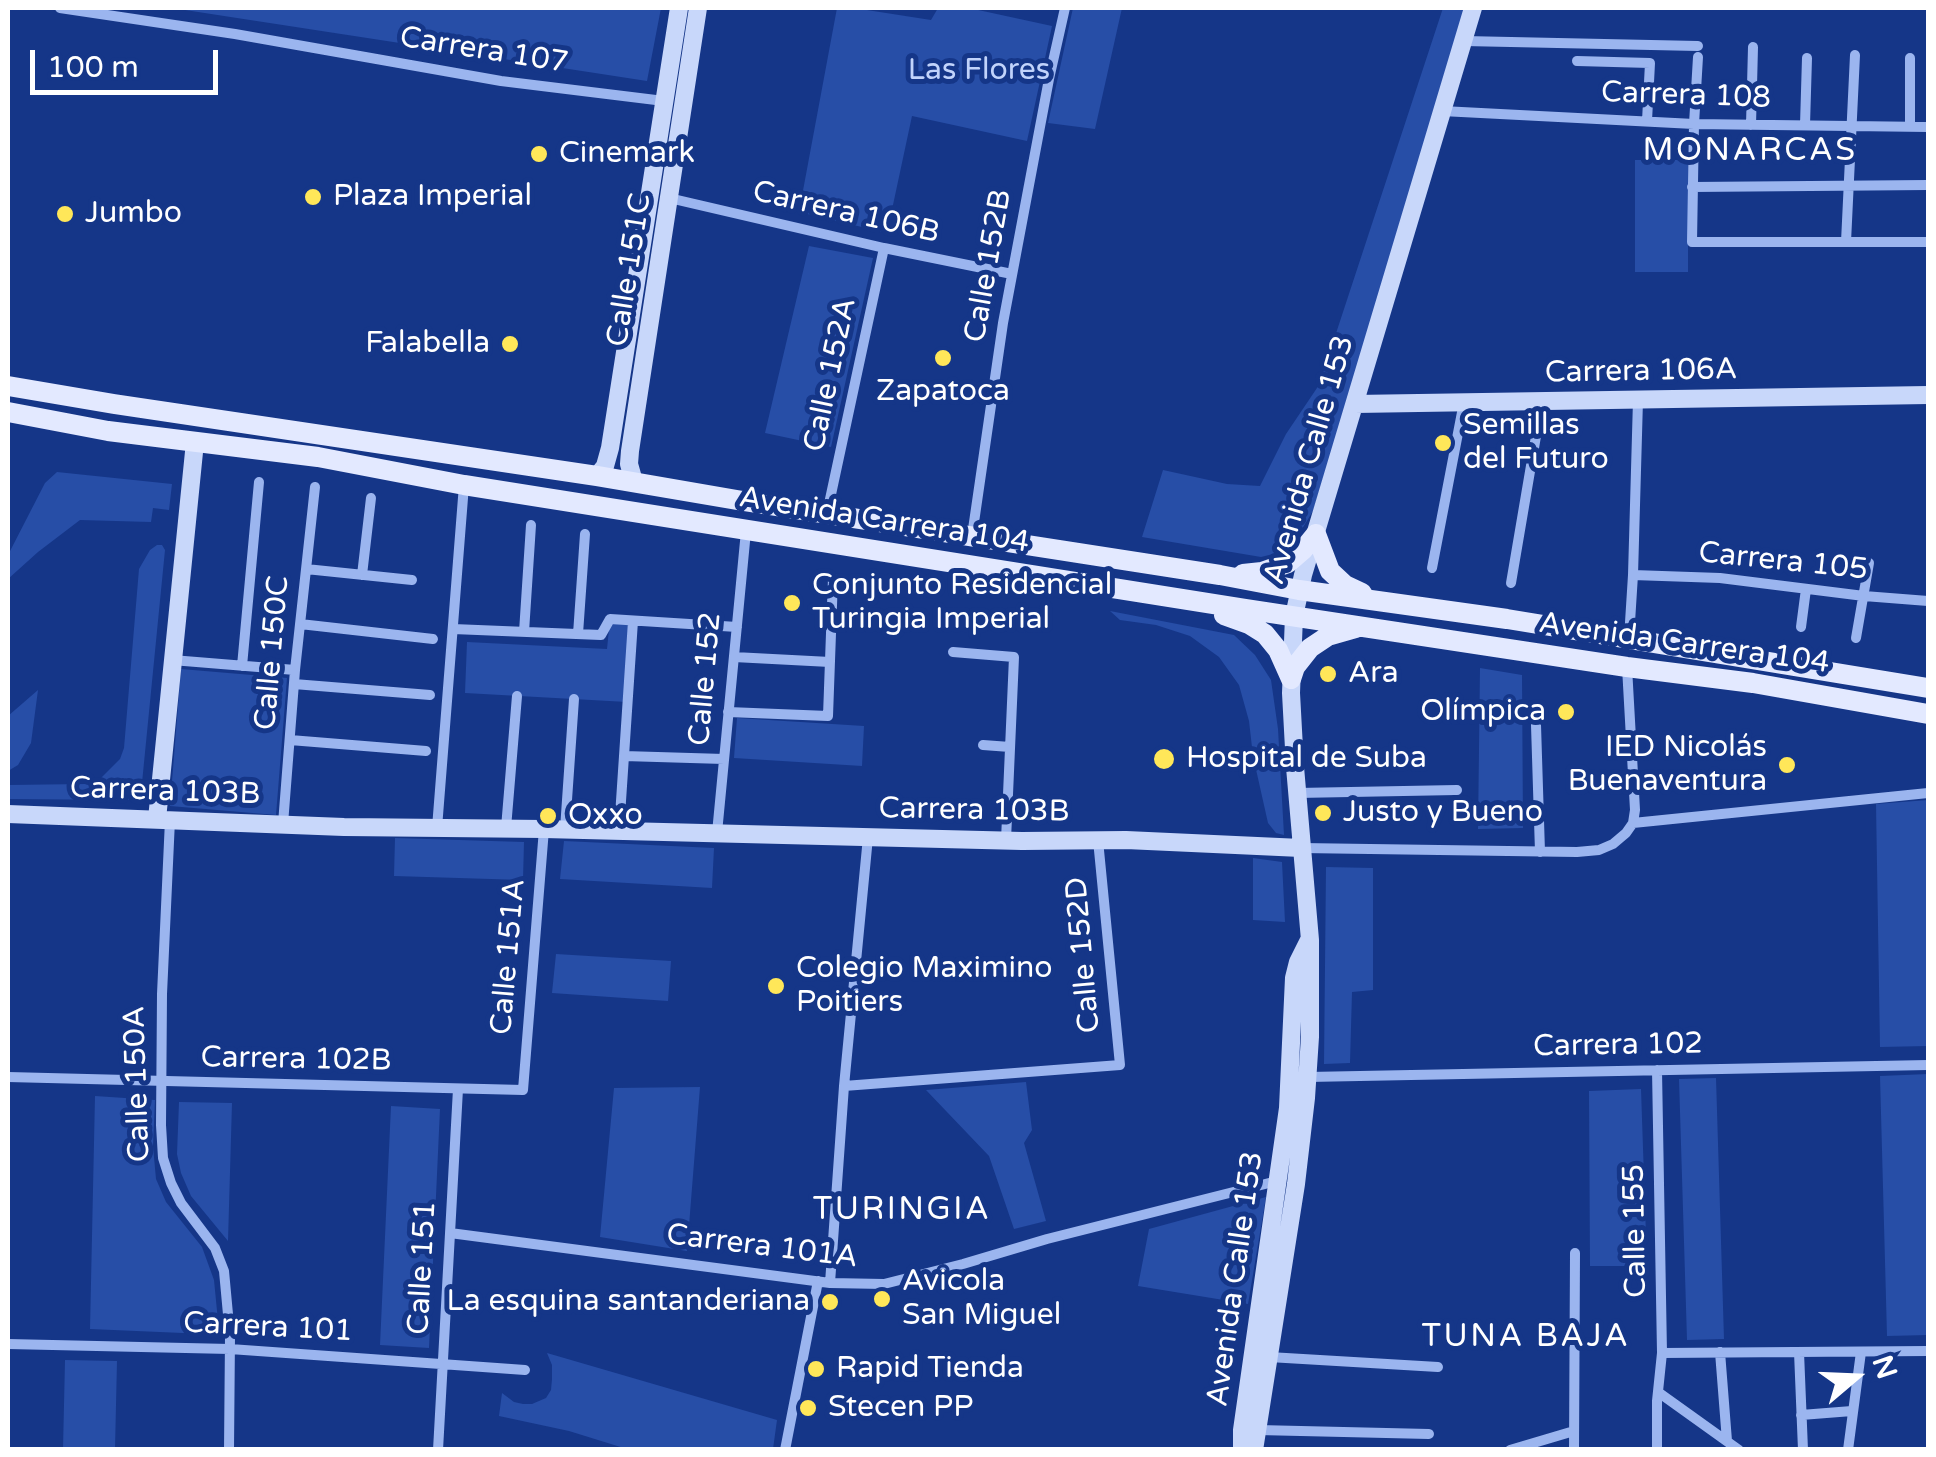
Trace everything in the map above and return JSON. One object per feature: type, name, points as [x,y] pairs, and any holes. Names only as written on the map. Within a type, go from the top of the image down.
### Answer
[{"type":"main road","name":"Avenida Carrera 104","points":[[8,386],[1928,688]]},
{"type":"main road","points":[[108,431],[96,422],[95,415],[101,407],[114,404]]},
{"type":"main road","name":"Avenida Carrera 104","points":[[8,412],[108,431],[337,460],[464,485],[1294,616],[1753,683],[1928,714]]},
{"type":"main road","points":[[1220,574],[1277,568],[1295,558],[1316,534]]},
{"type":"main road","points":[[1316,534],[1324,560],[1335,577],[1377,600]]},
{"type":"main road","points":[[1178,598],[1249,624],[1265,634],[1278,650],[1291,679]]},
{"type":"main road","points":[[1291,679],[1294,667],[1310,648],[1328,636],[1363,626]]},
{"type":"street","name":"Carrera 107","points":[[60,8],[501,81],[664,102]]},
{"type":"street","name":"Calle 151C","points":[[597,476],[605,466],[610,448],[678,8]]},
{"type":"street","name":"Calle 151C","points":[[634,482],[630,450],[698,8]]},
{"type":"street","name":"Calle 152B","points":[[972,536],[1012,274],[1066,8]]},
{"type":"street","name":"Avenida Calle 153","points":[[1242,1450],[1242,1430],[1308,1077],[1310,940],[1291,679],[1294,616],[1473,8]]},
{"type":"street","points":[[1464,40],[1698,52],[1692,242],[1928,242]]},
{"type":"street","points":[[1751,125],[1753,47]]},
{"type":"street","points":[[1846,242],[1855,55]]},
{"type":"street","points":[[1806,125],[1807,58]]},
{"type":"street","points":[[1910,58],[1910,127]]},
{"type":"street","points":[[1578,61],[1650,63],[1647,121]]},
{"type":"street","name":"Carrera 108","points":[[1442,111],[1694,124],[1928,127]]},
{"type":"street","points":[[1692,187],[1928,185]]},
{"type":"street","name":"Carrera 106B","points":[[669,198],[1012,274]]},
{"type":"street","name":"Calle 152A","points":[[827,513],[884,248]]},
{"type":"street","name":"Carrera 106A","points":[[1355,404],[1928,396]]},
{"type":"street","points":[[1628,639],[1638,400]]},
{"type":"street","points":[[1511,584],[1542,401]]},
{"type":"street","points":[[1432,568],[1464,402]]},
{"type":"street","name":"Calle 150A","points":[[195,442],[172,660],[163,819],[161,1125],[171,1182],[215,1248],[227,1288],[229,1450]]},
{"type":"street","points":[[242,666],[259,482]]},
{"type":"street","points":[[438,828],[464,485]]},
{"type":"street","name":"Calle 150C","points":[[283,824],[315,487]]},
{"type":"street","points":[[362,575],[370,498]]},
{"type":"street","points":[[524,632],[530,526]]},
{"type":"street","name":"Calle 152","points":[[716,833],[746,529]]},
{"type":"street","points":[[578,634],[586,534]]},
{"type":"street","points":[[1856,638],[1869,564]]},
{"type":"street","points":[[306,569],[412,580]]},
{"type":"street","name":"Carrera 105","points":[[1633,575],[1720,578],[1928,600]]},
{"type":"street","points":[[728,712],[826,718],[832,578]]},
{"type":"street","points":[[1801,627],[1806,589]]},
{"type":"street","points":[[453,629],[601,635],[610,619],[737,627]]},
{"type":"street","points":[[619,831],[633,621]]},
{"type":"street","points":[[300,624],[433,639]]},
{"type":"street","points":[[954,652],[1014,657],[1006,840]]},
{"type":"street","points":[[734,657],[830,662]]},
{"type":"street","points":[[172,660],[295,670]]},
{"type":"street","points":[[1627,667],[1633,823]]},
{"type":"street","points":[[294,684],[430,695]]},
{"type":"street","points":[[506,828],[518,696]]},
{"type":"street","points":[[565,830],[574,699]]},
{"type":"street","points":[[1536,725],[1540,852]]},
{"type":"street","points":[[290,740],[426,751]]},
{"type":"street","points":[[983,745],[1010,747]]},
{"type":"street","points":[[624,756],[724,759]]},
{"type":"street","points":[[1297,793],[1457,790]]},
{"type":"street","name":"Carrera 103B","points":[[8,814],[438,828],[1540,852],[1599,850],[1613,844],[1633,823],[1928,793]]},
{"type":"street","name":"Calle 151A","points":[[522,1090],[544,829]]},
{"type":"street","points":[[785,1450],[824,1282],[868,837]]},
{"type":"street","name":"Calle 152D","points":[[844,1086],[1120,1065],[1098,840]]},
{"type":"street","name":"Avenida Calle 153","points":[[1254,1450],[1270,1357],[1288,1182],[1294,978],[1310,940]]},
{"type":"street","name":"Carrera 102","points":[[1308,1077],[1928,1065]]},
{"type":"street","name":"Calle 155","points":[[1657,1070],[1662,1272],[1658,1450]]},
{"type":"street","name":"Carrera 102B","points":[[8,1078],[522,1090]]},
{"type":"street","name":"Calle 151","points":[[438,1450],[458,1089]]},
{"type":"street","name":"Carrera 101A","points":[[450,1233],[867,1285],[900,1282],[1047,1239],[1288,1182]]},
{"type":"street","points":[[1574,1450],[1575,1254]]},
{"type":"street","name":"Carrera 101","points":[[8,1344],[230,1349],[525,1370]]},
{"type":"street","points":[[1662,1353],[1928,1351]]},
{"type":"street","points":[[1720,1352],[1727,1441]]},
{"type":"street","points":[[1799,1352],[1802,1450]]},
{"type":"street","points":[[1848,1450],[1861,1352]]},
{"type":"street","points":[[1270,1357],[1438,1367]]},
{"type":"street","points":[[1658,1392],[1739,1450]]},
{"type":"street","points":[[1801,1415],[1852,1411]]},
{"type":"street","points":[[1258,1430],[1429,1434]]},
{"type":"street","points":[[1510,1450],[1574,1431]]},
{"type":"green space","points":[[172,8],[661,8],[647,81]]},
{"type":"green space","name":"Las Flores","points":[[837,8],[931,20],[938,8],[969,8],[1052,26],[1027,141],[912,116],[887,233],[799,212]]},
{"type":"green space","points":[[1073,8],[1122,8],[1095,129],[1048,123]]},
{"type":"green space","points":[[1443,8],[1470,8],[1313,511],[1285,551],[1261,557],[1142,537],[1163,470],[1227,484],[1260,486],[1286,434],[1319,385]]},
{"type":"green space","points":[[1635,160],[1688,160],[1688,272],[1635,272]]},
{"type":"green space","points":[[809,246],[873,258],[831,447],[765,433]]},
{"type":"green space","points":[[57,472],[172,484],[169,510],[153,508],[151,522],[80,520],[8,579],[8,555],[45,483]]},
{"type":"green space","points":[[157,545],[165,550],[141,793],[128,800],[8,799],[8,785],[85,784],[100,779],[120,759],[139,569]]},
{"type":"green space","points":[[1110,611],[1234,635],[1255,655],[1271,680],[1284,835],[1276,833],[1268,823],[1239,685],[1219,657],[1190,636],[1156,625],[1120,620]]},
{"type":"green space","points":[[610,619],[633,621],[627,702],[465,693],[467,642],[607,649]]},
{"type":"green space","points":[[1480,668],[1522,675],[1523,828],[1478,829]]},
{"type":"green space","points":[[181,669],[287,678],[276,815],[170,806]]},
{"type":"green space","points":[[38,690],[31,743],[18,765],[8,771],[8,716]]},
{"type":"green space","points":[[737,718],[864,726],[862,766],[734,758]]},
{"type":"green space","points":[[1928,800],[1928,1046],[1880,1047],[1876,804]]},
{"type":"green space","points":[[395,838],[524,842],[523,880],[394,876]]},
{"type":"green space","points":[[564,841],[714,848],[712,888],[560,879]]},
{"type":"green space","points":[[1253,858],[1282,862],[1285,922],[1253,920]]},
{"type":"green space","points":[[1326,867],[1373,868],[1373,990],[1352,992],[1350,1063],[1324,1064]]},
{"type":"green space","points":[[556,954],[671,961],[668,1001],[552,993]]},
{"type":"green space","points":[[1928,1074],[1928,1335],[1887,1336],[1880,1076]]},
{"type":"green space","points":[[1716,1078],[1724,1339],[1687,1340],[1679,1079]]},
{"type":"green space","points":[[1026,1082],[1032,1130],[1024,1143],[1046,1221],[1014,1229],[989,1156],[926,1090]]},
{"type":"green space","points":[[700,1087],[687,1251],[600,1237],[614,1088]]},
{"type":"green space","points":[[1641,1089],[1647,1266],[1590,1266],[1589,1091]]},
{"type":"green space","points":[[95,1096],[155,1100],[156,1179],[166,1202],[202,1247],[214,1280],[218,1321],[206,1334],[90,1329]]},
{"type":"green space","points":[[179,1102],[232,1103],[228,1241],[191,1196],[181,1173],[177,1154]]},
{"type":"green space","points":[[391,1106],[440,1109],[429,1348],[380,1345]]},
{"type":"green space","points":[[1266,1197],[1248,1304],[1138,1286],[1149,1229]]},
{"type":"green space","points":[[547,1353],[777,1420],[773,1449],[627,1449],[499,1416],[502,1393],[523,1404],[546,1398],[552,1379]]},
{"type":"green space","points":[[65,1360],[117,1361],[115,1449],[63,1449]]},
{"type":"place","name":"Cinemark","points":[[539,154]]},
{"type":"place","name":"Plaza Imperial","points":[[313,197]]},
{"type":"place","name":"Jumbo","points":[[65,214]]},
{"type":"place","name":"Falabella","points":[[510,344]]},
{"type":"place","name":"Zapatoca","points":[[943,358]]},
{"type":"place","name":"Semillas del Futuro","points":[[1443,443]]},
{"type":"place","name":"Conjunto Residencial Turingia Imperial","points":[[792,603]]},
{"type":"place","name":"Ara","points":[[1328,674]]},
{"type":"place","name":"Olímpica","points":[[1566,712]]},
{"type":"place","name":"Hospital de Suba","points":[[1164,759]]},
{"type":"place","name":"IED Nicolás Buenaventura","points":[[1787,765]]},
{"type":"place","name":"Justo y Bueno","points":[[1323,813]]},
{"type":"place","name":"Oxxo","points":[[548,816]]},
{"type":"place","name":"Colegio Maximino Poitiers","points":[[776,986]]},
{"type":"place","name":"Avicola San Miguel","points":[[882,1299]]},
{"type":"place","name":"La esquina santanderiana","points":[[830,1302]]},
{"type":"place","name":"Rapid Tienda","points":[[816,1369]]},
{"type":"place","name":"Stecen PP","points":[[808,1408]]},
{"type":"district","name":"MONARCAS","points":[[1750,152]]},
{"type":"district","name":"TURINGIA","points":[[902,1211]]},
{"type":"district","name":"TUNA BAJA","points":[[1526,1338]]}]
